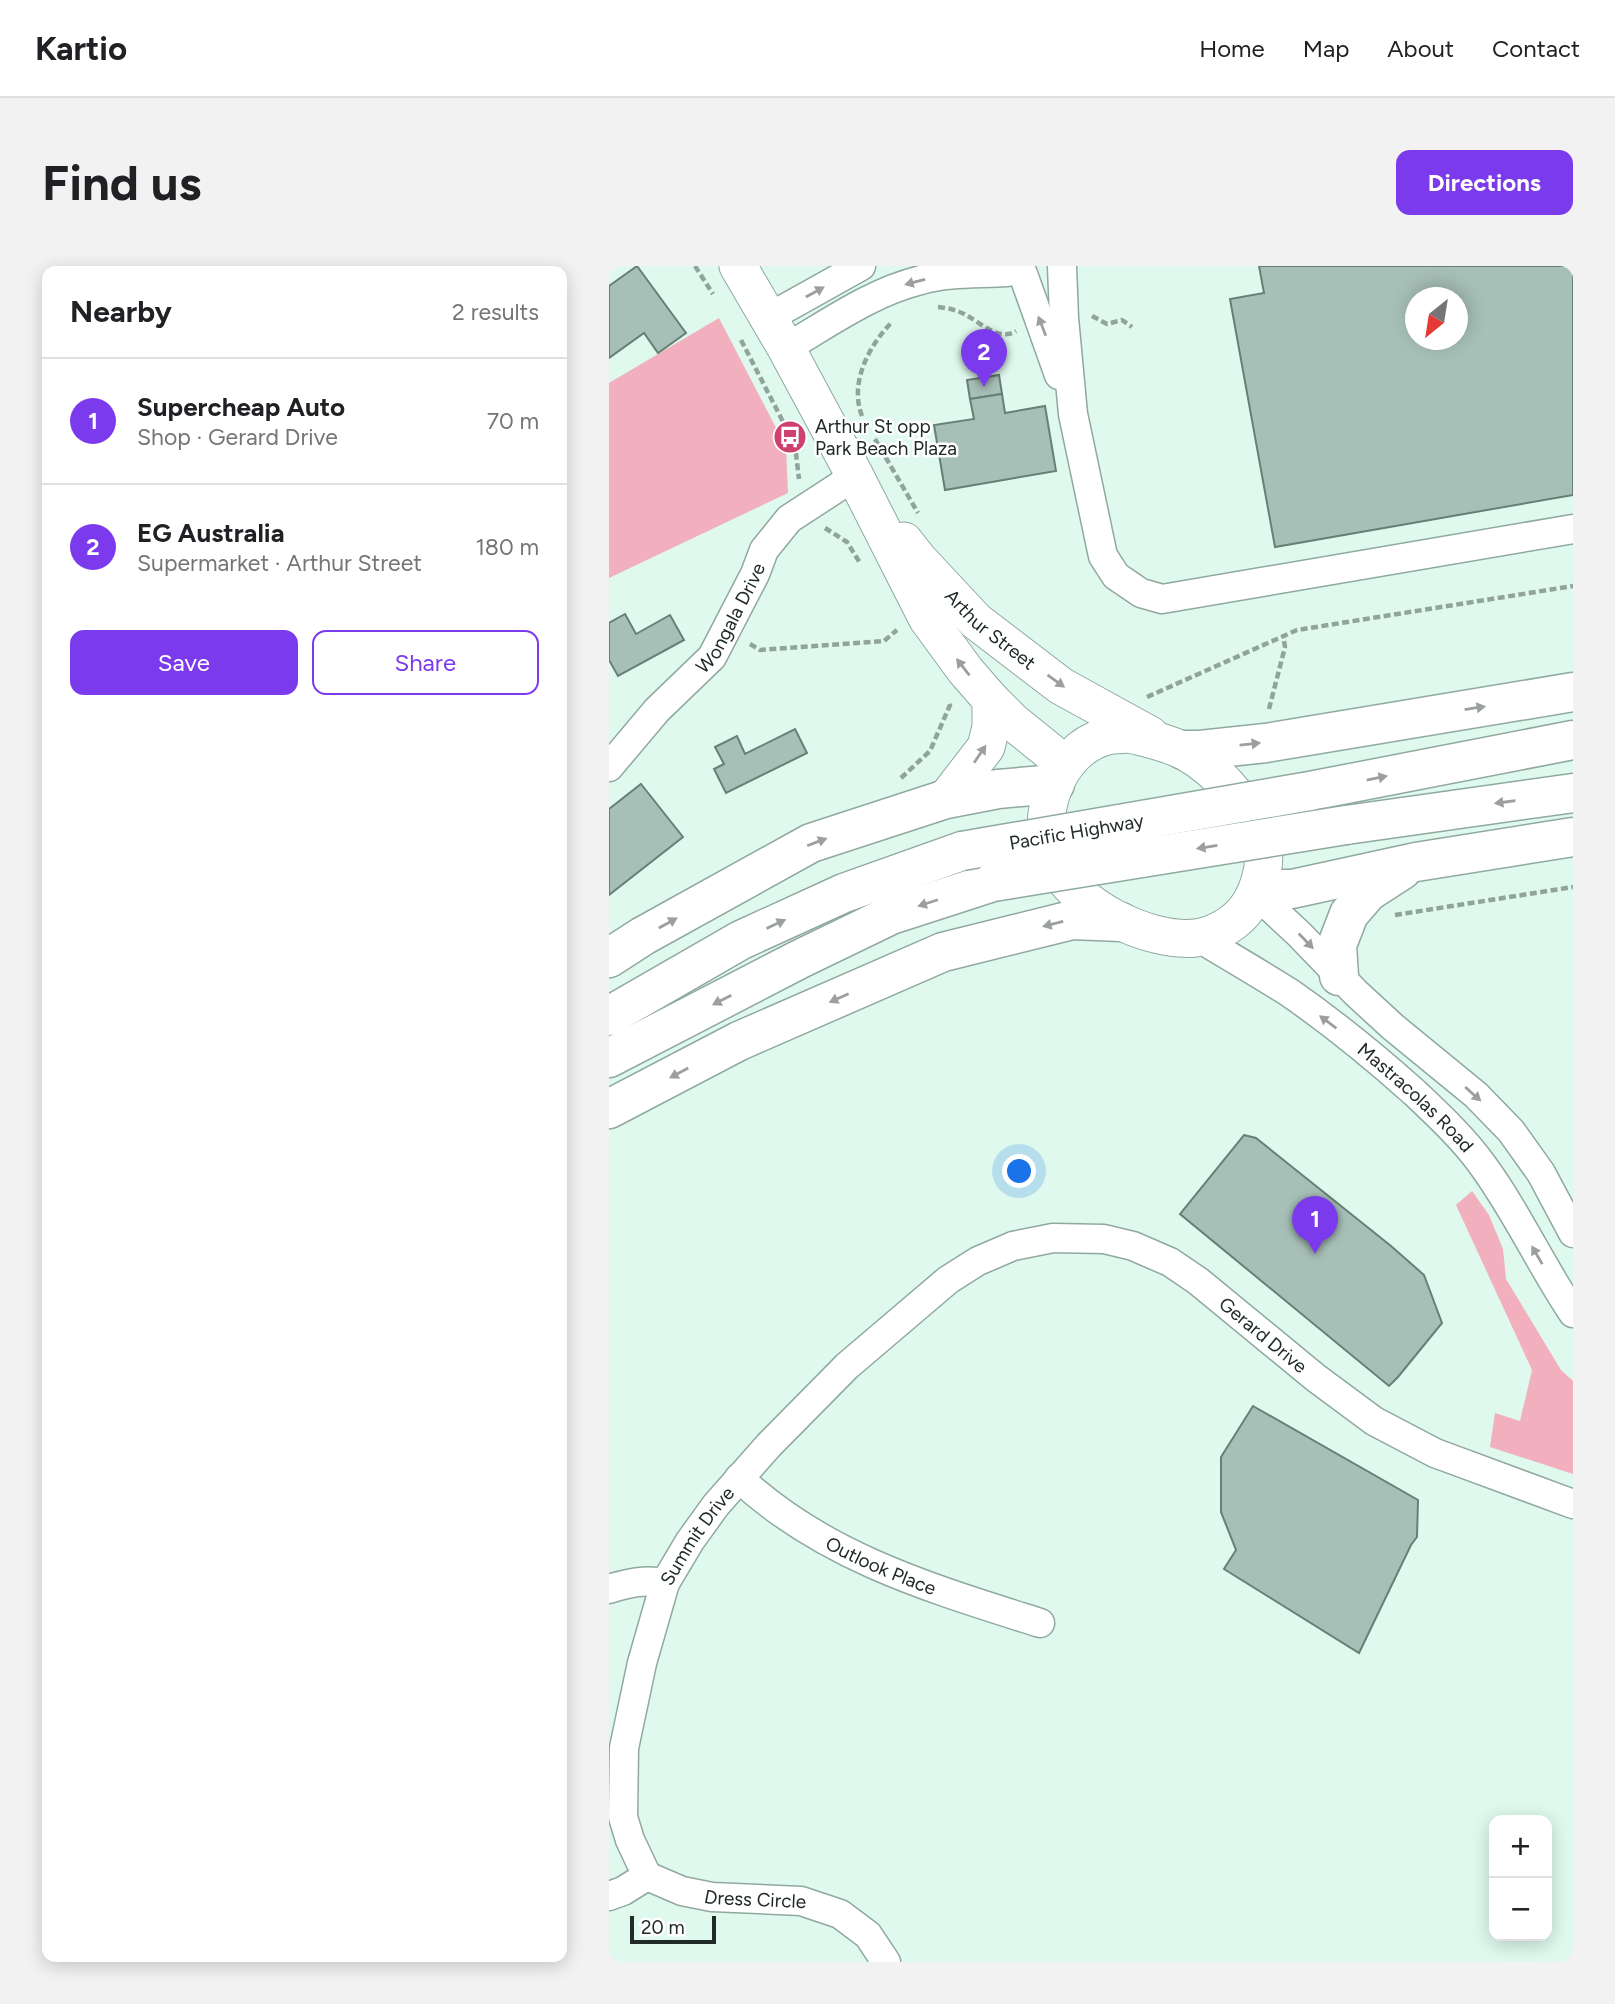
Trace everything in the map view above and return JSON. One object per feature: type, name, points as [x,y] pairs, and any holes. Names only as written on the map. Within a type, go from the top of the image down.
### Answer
[{"type":"highway","points":[[1172,746],[1200,750],[1266,743],[1573,692]]},
{"type":"highway","name":"Pacific Highway","points":[[609,1016],[741,940],[844,893],[962,851],[1310,791],[1573,740]]},
{"type":"highway","points":[[609,958],[643,936],[811,843],[946,799],[1060,774]]},
{"type":"highway","name":"Pacific Highway","points":[[609,1058],[891,915],[993,882],[1346,825],[1573,793]]},
{"type":"highway","points":[[1257,892],[1292,889],[1416,862],[1573,837]]},
{"type":"highway","points":[[1339,976],[1337,945],[1349,914],[1368,892],[1416,862]]},
{"type":"highway","points":[[609,1109],[739,1041],[943,952],[1072,919],[1121,922]]},
{"type":"main road","name":"Arthur Street","points":[[739,266],[855,476],[927,618],[965,670],[1060,774]]},
{"type":"main road","name":"Arthur Street","points":[[855,476],[919,560],[976,621],[1061,686],[1172,746]]},
{"type":"main road","points":[[946,799],[986,747],[991,727],[991,700]]},
{"type":"main road","points":[[1130,734],[1172,746],[1197,758],[1224,782],[1245,809],[1258,833],[1264,852],[1257,892],[1242,915],[1223,929],[1199,937],[1178,938],[1154,935],[1121,922],[1089,901],[1066,881],[1053,860],[1046,830],[1048,806],[1060,774],[1080,749],[1104,737],[1130,734]]},
{"type":"street","points":[[777,333],[861,266]]},
{"type":"street","points":[[1062,266],[1073,414],[1103,556],[1116,576],[1141,593],[1162,599],[1573,529]]},
{"type":"street","points":[[777,333],[923,279],[1017,270],[1073,414]]},
{"type":"street","name":"Wongala Drive","points":[[609,767],[657,710],[712,657],[755,574],[764,550],[789,519],[855,476]]},
{"type":"street","name":"Mastracolas Road","points":[[1257,892],[1393,1027],[1476,1095],[1511,1131],[1570,1222]]},
{"type":"street","name":"Mastracolas Road","points":[[1199,937],[1300,1001],[1380,1063],[1446,1122],[1480,1161],[1573,1313]]},
{"type":"street","name":"Gerard Drive","points":[[948,1280],[978,1261],[1013,1246],[1053,1238],[1104,1239],[1133,1246],[1170,1262],[1198,1281],[1374,1421],[1435,1453],[1573,1504]]},
{"type":"street","name":"Summit Drive","points":[[647,1876],[630,1840],[623,1817],[624,1748],[642,1663],[665,1583],[716,1504],[785,1428],[847,1366],[948,1280]]},
{"type":"street","name":"Outlook Place","points":[[739,1478],[764,1502],[799,1526],[850,1554],[929,1587],[1040,1623]]},
{"type":"street","points":[[609,1589],[650,1580],[665,1583]]},
{"type":"street","points":[[609,1896],[647,1876]]},
{"type":"street","name":"Dress Circle","points":[[647,1876],[681,1891],[712,1897],[801,1901],[840,1914],[868,1935],[886,1962]]},
{"type":"path","points":[[695,266],[715,297]]},
{"type":"path","points":[[929,307],[951,309],[965,314],[1000,335],[1010,335],[1025,326]]},
{"type":"path","points":[[1082,315],[1095,316],[1107,324],[1122,320],[1132,327]]},
{"type":"path","points":[[865,420],[858,402],[860,375],[874,344],[895,318]]},
{"type":"path","points":[[740,340],[795,444],[800,490]]},
{"type":"path","points":[[869,428],[923,522]]},
{"type":"path","points":[[818,523],[847,542],[860,564]]},
{"type":"path","points":[[1140,700],[1297,630],[1573,586]]},
{"type":"path","points":[[726,630],[760,650],[884,641],[899,627]]},
{"type":"path","points":[[1269,709],[1285,647],[1283,635]]},
{"type":"path","points":[[1391,916],[1573,887]]},
{"type":"shaded area","points":[[719,318],[786,447],[788,493],[609,578],[609,383]]},
{"type":"shaded area","points":[[1472,1191],[1489,1215],[1503,1249],[1506,1279],[1561,1370],[1573,1381],[1573,1474],[1490,1447],[1495,1413],[1520,1421],[1532,1370],[1456,1205]]},
{"type":"building","points":[[637,266],[686,333],[658,353],[644,333],[609,358],[609,286]]},
{"type":"building","points":[[1259,266],[1573,266],[1573,495],[1275,547],[1230,299],[1264,293]]},
{"type":"building","points":[[999,375],[1002,394],[970,399],[967,380]]},
{"type":"building","points":[[1002,394],[1005,413],[1045,406],[1056,471],[945,490],[934,425],[974,419],[970,399]]},
{"type":"building","points":[[625,614],[636,634],[670,615],[684,640],[618,676],[609,660],[609,623]]},
{"type":"building","points":[[795,729],[807,753],[726,793],[714,769],[724,764],[715,747],[737,736],[745,754]]},
{"type":"building","points":[[641,784],[683,837],[609,895],[609,809]]},
{"type":"building","points":[[1244,1135],[1256,1138],[1424,1275],[1442,1323],[1389,1386],[1180,1214]]},
{"type":"building","points":[[1253,1406],[1418,1500],[1417,1537],[1359,1653],[1224,1569],[1236,1550],[1221,1512],[1221,1457]]},
{"type":"place","name":"EG Australia","points":[[984,387]]},
{"type":"place","name":"Arthur St opp Park Beach Plaza","points":[[790,437]]},
{"type":"place","name":"Supercheap Auto","points":[[1315,1254]]}]
